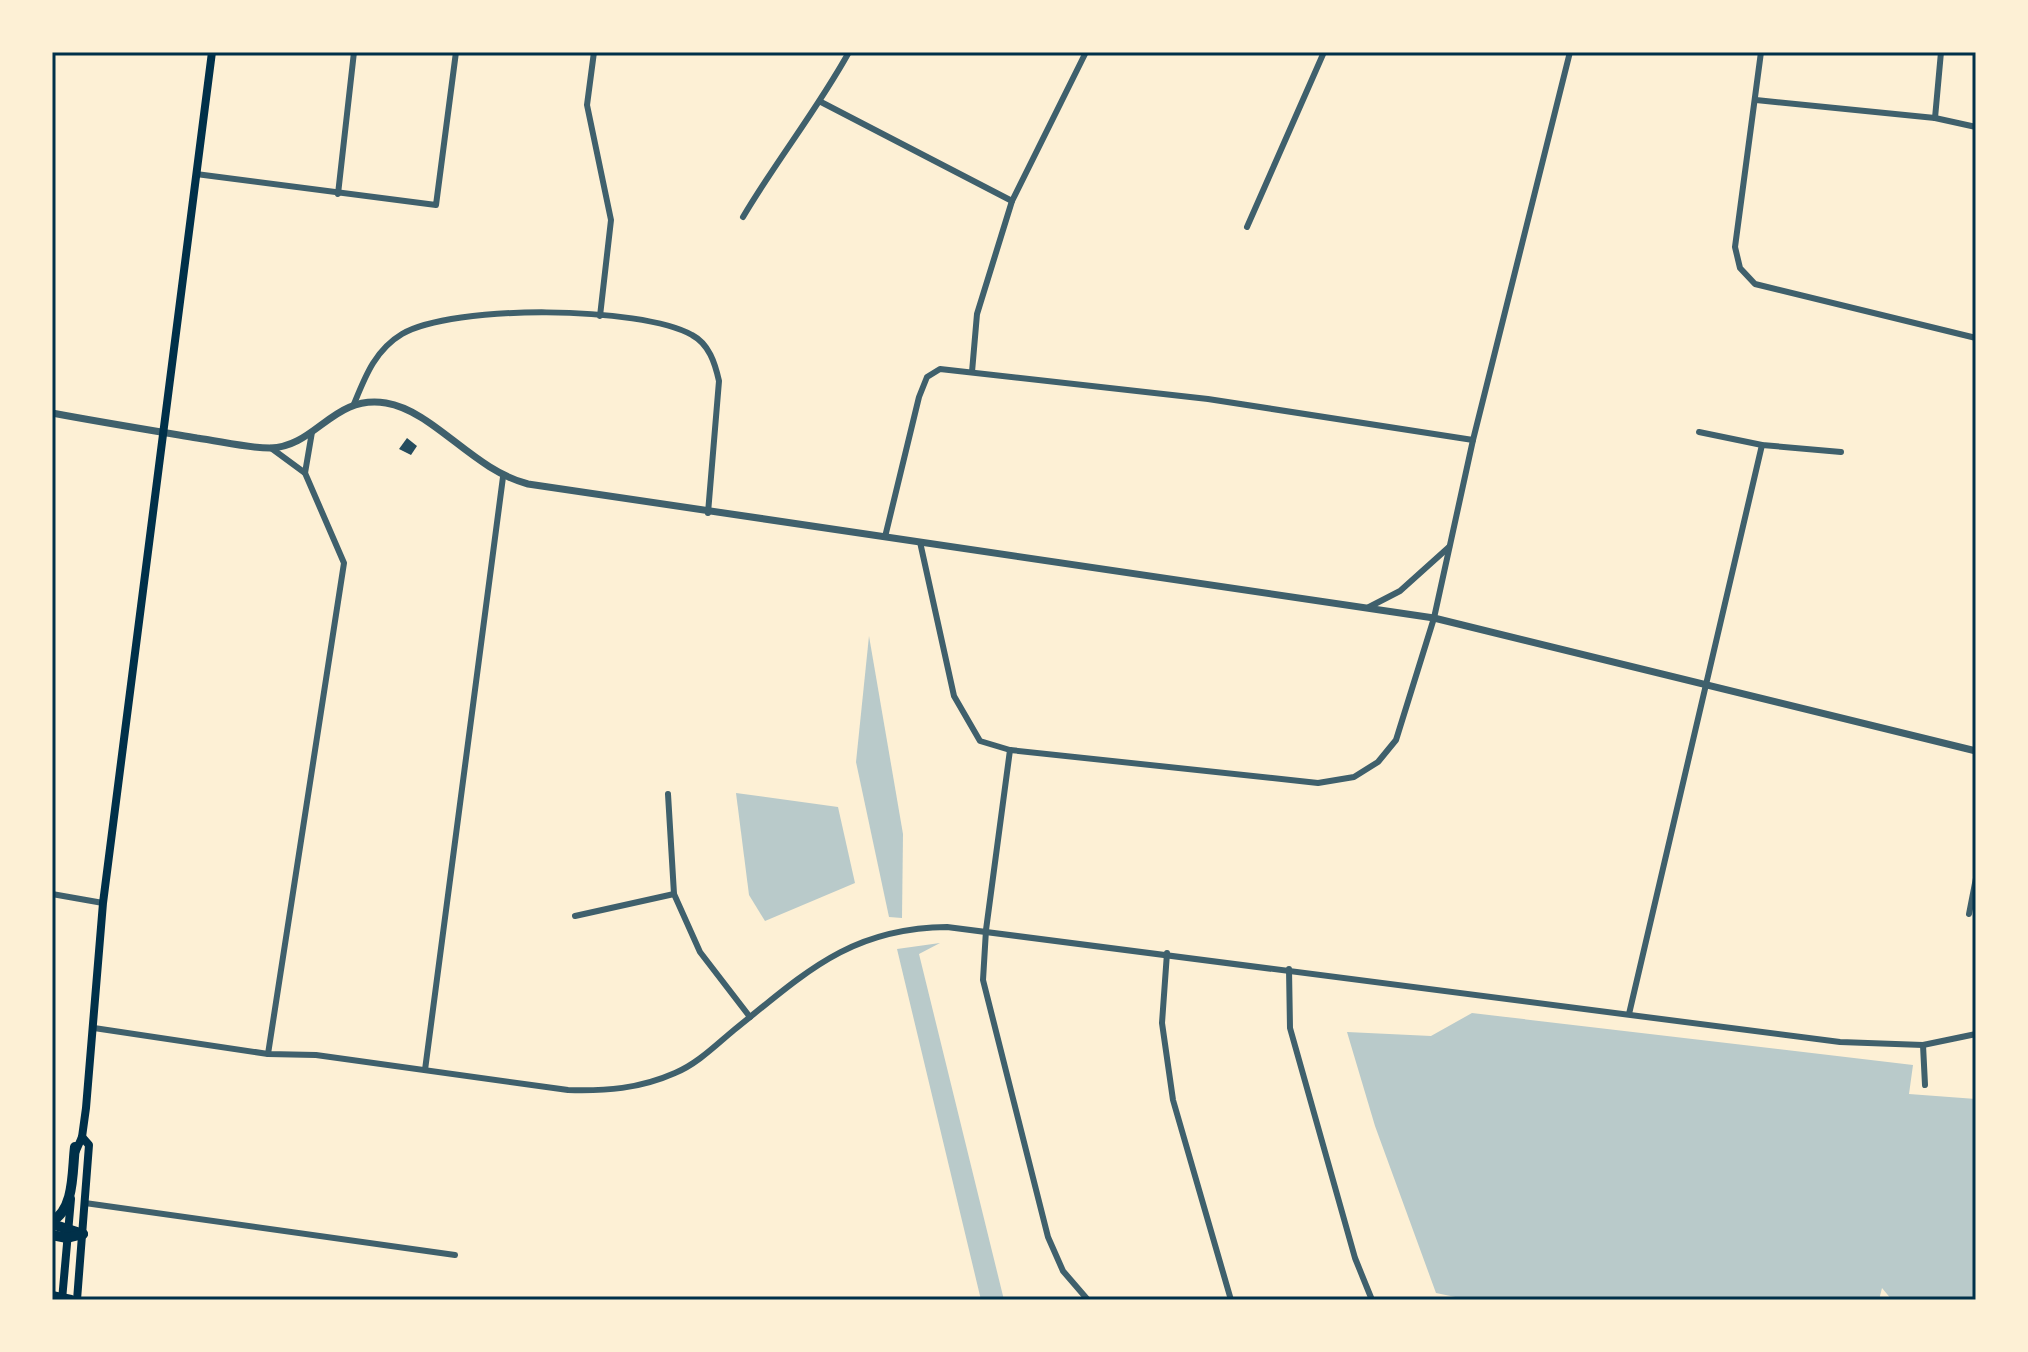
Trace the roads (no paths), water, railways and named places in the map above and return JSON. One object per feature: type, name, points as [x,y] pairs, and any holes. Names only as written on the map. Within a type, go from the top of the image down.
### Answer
[{"type":"highway","points":[[68,1232],[52,1222],[63,1213],[67,1202],[75,1147]]},
{"type":"highway","points":[[52,1235],[68,1232],[83,1234]]},
{"type":"highway","points":[[52,1296],[71,1300]]},
{"type":"main road","points":[[62,1300],[75,1147],[82,1137],[94,1028],[103,903],[212,52]]},
{"type":"main road","points":[[77,1300],[89,1145],[82,1137]]},
{"type":"street","points":[[338,194],[354,52]]},
{"type":"street","points":[[196,174],[436,205],[456,52]]},
{"type":"street","points":[[594,52],[587,105],[593,147],[608,193],[611,220],[600,316]]},
{"type":"street","points":[[743,217],[821,102],[849,52]]},
{"type":"street","points":[[972,372],[977,314],[1012,201],[1086,52]]},
{"type":"street","points":[[1247,227],[1324,52]]},
{"type":"street","points":[[920,542],[954,696],[980,741],[1010,750],[1318,783],[1354,777],[1378,762],[1396,740],[1434,618],[1473,440],[1570,52]]},
{"type":"street","points":[[1761,52],[1735,247],[1740,268],[1755,284],[1976,338]]},
{"type":"street","points":[[1935,118],[1941,52]]},
{"type":"street","points":[[1756,100],[1935,118],[1976,127]]},
{"type":"street","points":[[821,102],[1012,201]]},
{"type":"street","points":[[354,404],[367,370],[401,334],[449,319],[552,312],[669,326],[693,335],[708,349],[719,381],[708,513]]},
{"type":"street","points":[[885,537],[919,397],[927,377],[940,369],[1208,399],[1473,440]]},
{"type":"street","points":[[271,448],[312,432],[333,414],[354,404],[387,403],[414,415],[503,477],[554,490],[1434,618],[1976,751]]},
{"type":"street","points":[[52,413],[271,448],[305,473],[344,563],[268,1054]]},
{"type":"street","points":[[305,473],[312,432]]},
{"type":"street","points":[[1699,432],[1762,445],[1841,452]]},
{"type":"street","points":[[1629,1014],[1762,445]]},
{"type":"street","points":[[425,1070],[503,477]]},
{"type":"street","points":[[1369,607],[1400,591],[1449,547]]},
{"type":"street","points":[[1010,750],[986,930],[983,980],[1046,1231],[1063,1271],[1088,1300]]},
{"type":"street","points":[[668,794],[674,894],[700,952],[750,1017]]},
{"type":"street","points":[[1969,914],[1976,878]]},
{"type":"street","points":[[52,894],[103,903]]},
{"type":"street","points":[[575,916],[674,894]]},
{"type":"street","points":[[94,1028],[268,1054],[316,1055],[568,1090],[607,1091],[639,1086],[689,1065],[830,955],[866,940],[917,927],[986,930],[1840,1042],[1923,1045],[1976,1034]]},
{"type":"street","points":[[1167,953],[1162,1023],[1173,1100],[1231,1300]]},
{"type":"street","points":[[1289,969],[1290,1028],[1355,1258],[1372,1300]]},
{"type":"street","points":[[1923,1045],[1925,1085]]},
{"type":"street","points":[[85,1203],[455,1255]]}]
